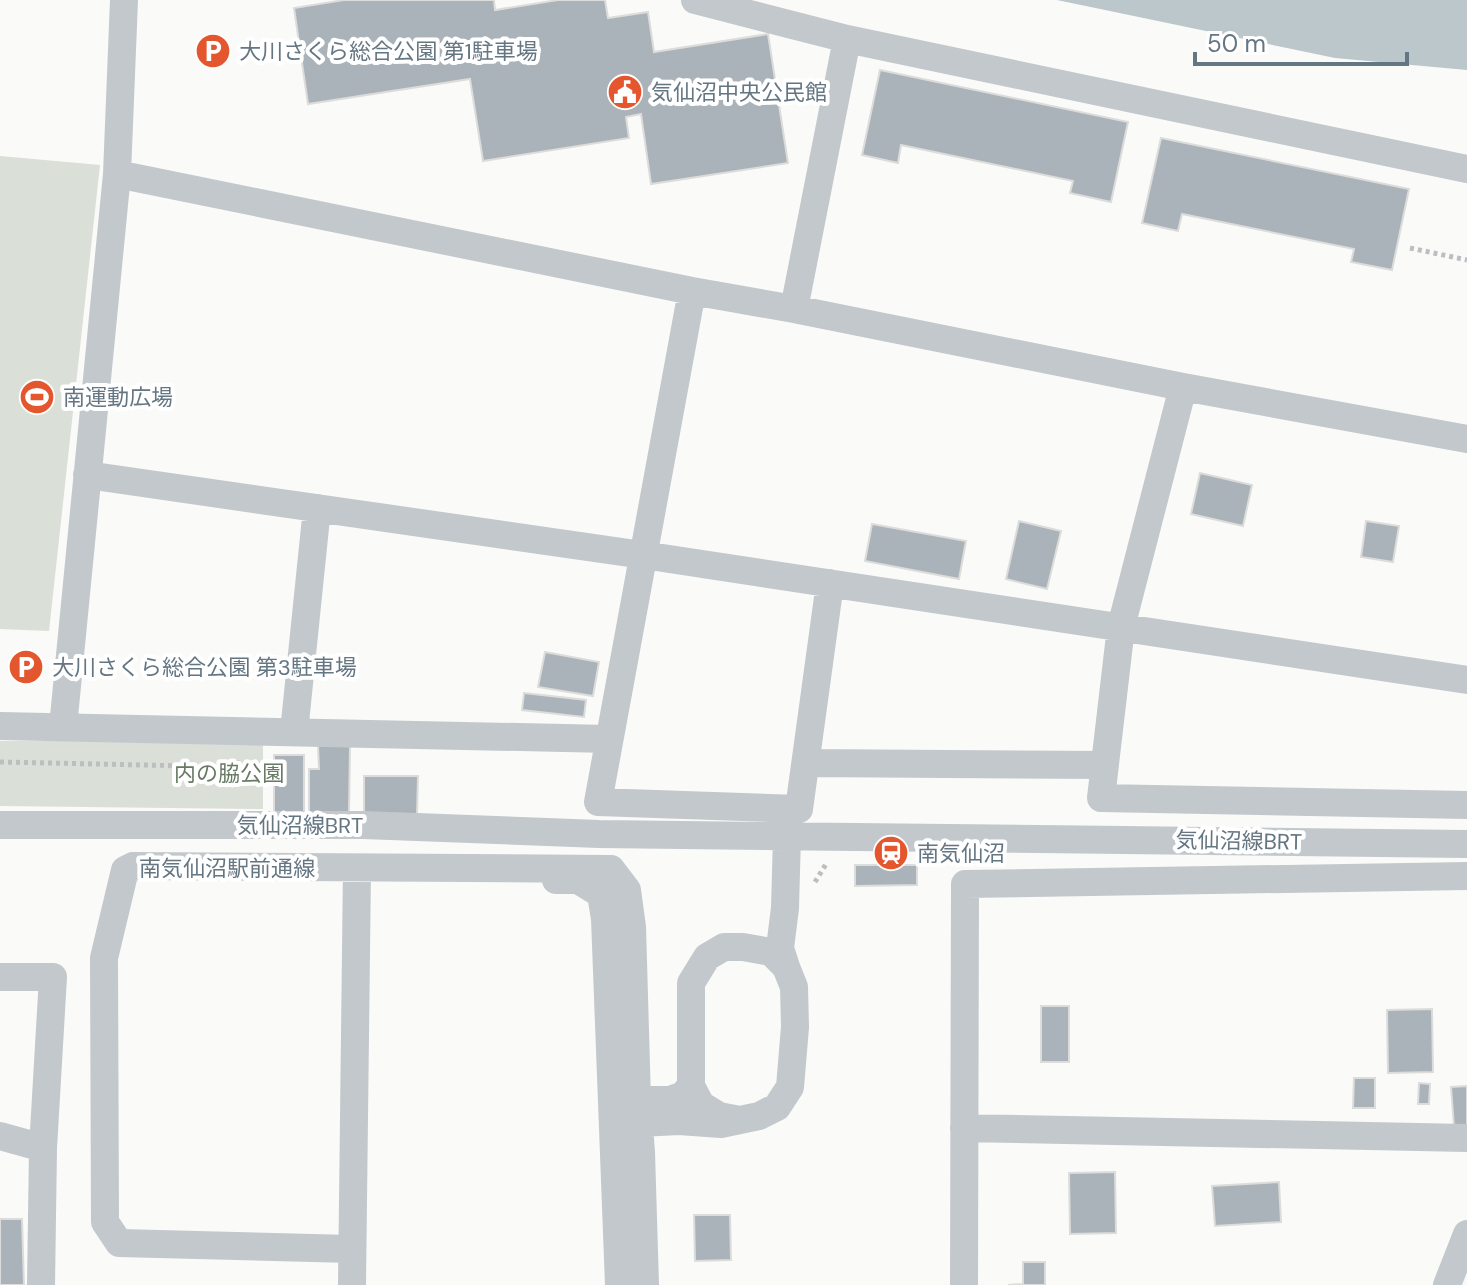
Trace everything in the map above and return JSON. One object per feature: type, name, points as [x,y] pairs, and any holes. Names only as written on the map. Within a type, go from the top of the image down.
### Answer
[{"type":"street","points":[[63,727],[117,174],[124,0]]},
{"type":"street","points":[[695,0],[847,39],[1467,169]]},
{"type":"street","points":[[794,309],[847,39]]},
{"type":"street","points":[[117,174],[692,291],[1467,439]]},
{"type":"street","points":[[692,291],[598,802],[799,809],[830,583]]},
{"type":"street","points":[[1183,387],[1121,627],[1101,798],[1467,805]]},
{"type":"street","points":[[87,475],[643,555],[1467,680]]},
{"type":"street","points":[[294,732],[317,508]]},
{"type":"street","points":[[0,726],[609,739]]},
{"type":"street","points":[[806,763],[1105,765]]},
{"type":"street","name":"気仙沼線BRT","points":[[0,825],[363,825],[599,834],[645,846],[786,842],[971,850],[1011,838],[1467,844]]},
{"type":"street","points":[[630,1113],[721,1124],[759,1116],[777,1107],[790,1087],[795,1027],[794,987],[780,948],[786,842]]},
{"type":"street","points":[[352,1285],[357,873]]},
{"type":"street","name":"南気仙沼駅前通線","points":[[352,1241],[138,1232],[120,1222],[118,964],[134,885],[159,877],[357,873],[578,880],[601,894],[630,1113],[645,1285]]},
{"type":"street","points":[[964,1285],[965,884],[1467,876]]},
{"type":"street","points":[[757,949],[771,944],[783,930]]},
{"type":"street","points":[[740,1120],[719,1116],[701,1105],[691,1086],[691,983],[707,957],[724,947],[771,952],[786,967]]},
{"type":"street","points":[[0,977],[53,977],[43,1148],[41,1285]]},
{"type":"street","points":[[630,1113],[683,1095],[691,1086]]},
{"type":"street","name":"南気仙沼駅前通線","points":[[619,1285],[630,1113]]},
{"type":"street","points":[[964,1128],[1467,1138]]},
{"type":"street","points":[[0,1136],[43,1148]]},
{"type":"street","points":[[1447,1285],[1467,1234]]},
{"type":"path","points":[[1410,248],[1467,260]]},
{"type":"path","points":[[0,762],[237,767],[238,731]]},
{"type":"green space","name":"南運動広場","points":[[0,156],[100,165],[49,631],[0,629]]},
{"type":"green space","name":"内の脇公園","points":[[263,739],[263,809],[0,806],[0,741]]},
{"type":"shaded area","points":[[1057,0],[1467,0],[1467,70],[1335,58]]},
{"type":"building","name":"気仙沼中央公民館","points":[[344,0],[494,0],[495,10],[558,0],[605,0],[608,18],[648,12],[654,52],[768,34],[788,163],[651,184],[641,114],[626,117],[629,138],[483,161],[470,79],[308,104],[294,8]]},
{"type":"building","points":[[880,70],[1128,122],[1111,202],[1070,193],[1073,181],[901,145],[898,163],[862,155]]},
{"type":"building","points":[[1161,138],[1409,189],[1392,270],[1351,262],[1354,249],[1182,214],[1178,231],[1142,223]]},
{"type":"building","points":[[1200,473],[1252,485],[1243,526],[1191,514]]},
{"type":"building","points":[[1019,521],[1061,531],[1047,589],[1006,579]]},
{"type":"building","points":[[1366,521],[1399,526],[1393,562],[1361,557]]},
{"type":"building","points":[[872,524],[966,541],[959,579],[865,561]]},
{"type":"building","points":[[545,652],[599,662],[593,696],[538,687]]},
{"type":"building","points":[[524,693],[586,700],[584,717],[522,710]]},
{"type":"building","points":[[318,745],[350,745],[349,812],[309,812],[309,769],[319,769]]},
{"type":"building","points":[[274,755],[304,755],[304,812],[274,812]]},
{"type":"building","points":[[364,776],[418,776],[417,814],[364,814]]},
{"type":"building","points":[[855,865],[917,865],[917,885],[855,886]]},
{"type":"building","points":[[1041,1006],[1069,1006],[1069,1062],[1041,1062]]},
{"type":"building","points":[[1432,1009],[1433,1072],[1388,1073],[1387,1010]]},
{"type":"building","points":[[1354,1078],[1375,1078],[1375,1108],[1353,1108]]},
{"type":"building","points":[[1419,1083],[1430,1084],[1429,1104],[1418,1104]]},
{"type":"building","points":[[1467,1086],[1467,1126],[1454,1127],[1451,1087]]},
{"type":"building","points":[[1115,1172],[1116,1233],[1070,1234],[1069,1173]]},
{"type":"building","points":[[1279,1182],[1281,1222],[1215,1226],[1212,1186]]},
{"type":"building","points":[[694,1215],[730,1215],[731,1260],[695,1261]]},
{"type":"building","points":[[0,1219],[22,1219],[24,1285],[0,1285]]},
{"type":"building","points":[[1023,1262],[1045,1262],[1045,1285],[1008,1285],[1023,1284]]},
{"type":"place","name":"大川さくら総合公園 第1駐車場","points":[[213,51]]},
{"type":"place","name":"気仙沼中央公民館","points":[[625,92]]},
{"type":"place","name":"南運動広場","points":[[37,397]]},
{"type":"place","name":"大川さくら総合公園 第3駐車場","points":[[26,667]]},
{"type":"place","name":"南気仙沼","points":[[891,853]]}]
